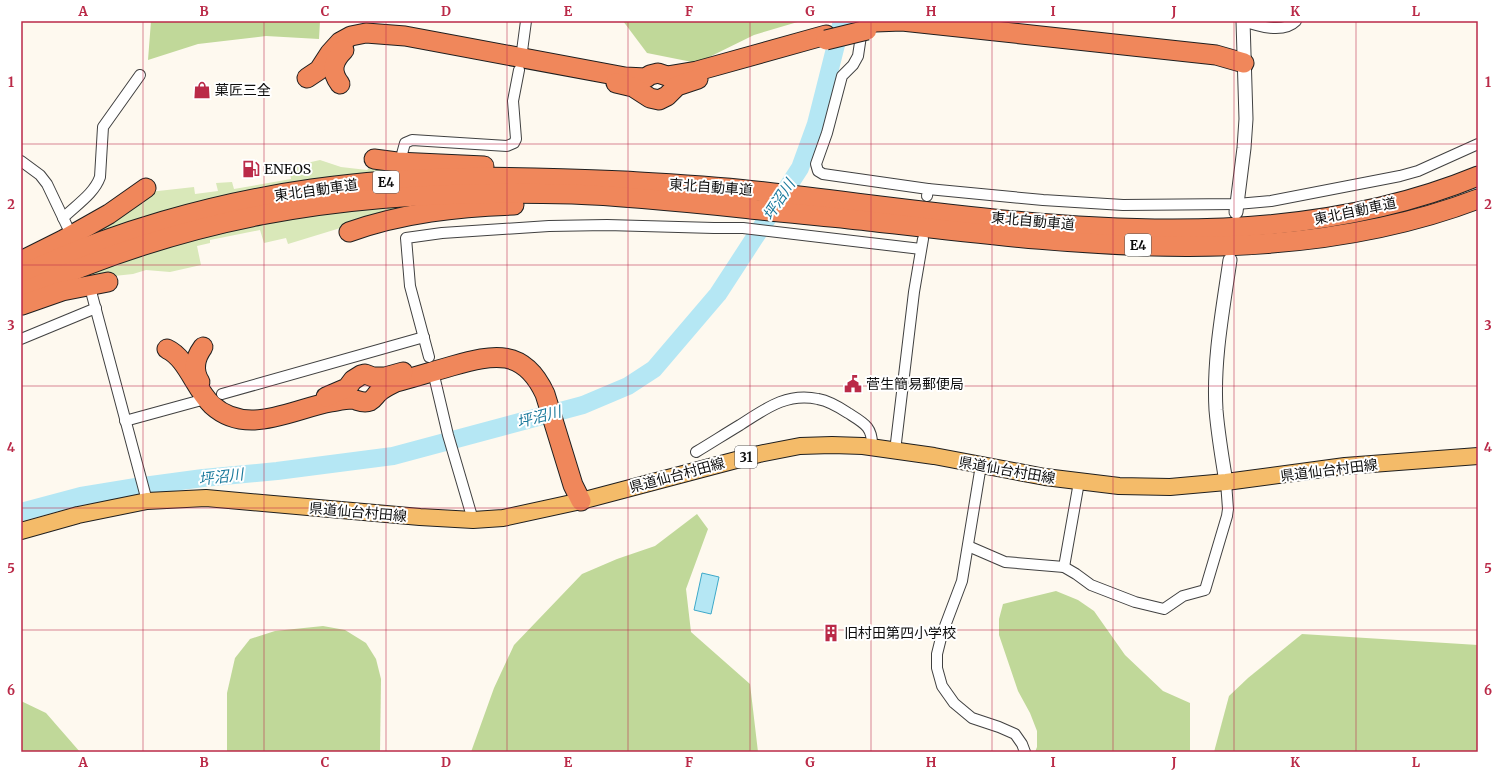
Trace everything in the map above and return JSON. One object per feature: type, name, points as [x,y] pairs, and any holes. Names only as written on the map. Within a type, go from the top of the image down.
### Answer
[{"type":"highway","points":[[340,84],[334,77],[333,71],[335,61],[346,47],[360,41],[389,39],[536,66],[633,87],[650,98],[659,100],[667,96],[678,86],[697,79],[866,25],[876,28],[903,27],[1208,64],[1244,63]]},
{"type":"highway","points":[[308,78],[319,70],[330,53],[340,42],[351,36],[366,34],[405,36],[625,78],[646,78],[654,73],[666,76],[697,71],[826,38]]},
{"type":"highway","points":[[374,159],[417,163],[535,167],[695,178],[743,190]]},
{"type":"highway","name":"東北自動車道","points":[[21,275],[99,242],[203,211],[312,189],[411,180],[495,177],[578,179],[689,185],[802,196],[1031,222],[1128,228],[1214,228],[1302,222],[1388,206],[1434,193],[1478,176]]},
{"type":"highway","points":[[21,261],[109,214],[146,188]]},
{"type":"highway","name":"東北自動車道","points":[[21,293],[56,277],[106,258],[207,227],[262,214],[324,205],[425,195],[513,193],[574,194],[676,201],[1022,238],[1102,244],[1217,246],[1298,240],[1365,231],[1439,213],[1478,199]]},
{"type":"highway","points":[[349,232],[397,217],[439,211],[506,205],[578,203],[747,209]]},
{"type":"highway","points":[[21,306],[62,291],[108,282]]},
{"type":"highway","points":[[203,347],[197,355],[195,366],[196,377],[203,388],[218,404],[237,412],[262,413],[280,411],[324,398],[347,388],[356,377],[361,375],[369,375],[373,377],[385,376],[476,352],[498,350],[514,353],[526,359],[546,380],[548,393],[560,427],[573,485],[581,502]]},
{"type":"highway","points":[[167,349],[173,352],[184,364],[198,389],[211,404],[223,414],[236,418],[252,420],[270,419],[330,402],[350,399],[367,402],[396,382],[478,359],[500,357],[509,358],[530,371],[548,393]]},
{"type":"main road","name":"県道仙台村田線","points":[[21,531],[145,498],[206,498],[420,517],[473,520],[503,518],[581,502],[759,454],[806,446],[832,445],[872,447],[1079,482],[1126,486],[1170,487],[1226,482],[1345,466],[1478,456]]},
{"type":"street","points":[[522,51],[526,21]]},
{"type":"street","points":[[1236,208],[1245,133],[1243,21],[1274,28],[1284,27],[1293,24],[1296,21]]},
{"type":"street","points":[[866,25],[858,56],[853,65],[842,76],[827,133],[816,164],[818,171],[823,174],[927,193],[1123,205],[1236,208],[1388,179],[1418,171],[1478,144]]},
{"type":"street","points":[[402,154],[405,143],[412,140],[508,146],[514,143],[516,139],[513,101],[519,70]]},
{"type":"street","points":[[21,161],[40,175],[65,222],[98,183],[100,177],[103,127],[140,75]]},
{"type":"street","points":[[429,357],[410,286],[406,234],[549,226],[607,225],[743,228],[921,249]]},
{"type":"street","points":[[896,451],[923,239]]},
{"type":"street","points":[[968,546],[1006,562],[1064,567],[1091,585],[1135,602],[1164,609],[1183,596],[1205,590],[1228,509],[1226,482],[1216,409],[1217,365],[1222,313],[1230,260]]},
{"type":"street","points":[[92,296],[145,498]]},
{"type":"street","points":[[21,339],[96,308]]},
{"type":"street","points":[[222,394],[424,337]]},
{"type":"street","points":[[435,380],[448,435],[473,520]]},
{"type":"street","points":[[696,452],[768,406],[787,399],[805,397],[818,399],[832,404],[869,427],[873,437],[872,447]]},
{"type":"street","points":[[125,421],[198,400]]},
{"type":"street","points":[[981,465],[962,581],[942,634],[937,654],[937,668],[942,686],[954,703],[972,718],[999,726],[1014,734],[1026,752]]},
{"type":"street","points":[[1064,567],[1079,482]]},
{"type":"green space","points":[[151,21],[320,21],[319,39],[266,36],[198,44],[148,60]]},
{"type":"green space","points":[[623,21],[801,21],[754,35],[697,63],[647,53]]},
{"type":"green space","points":[[320,160],[341,167],[367,170],[373,164],[434,171],[65,246],[149,192],[194,187],[195,194],[218,191],[216,183],[232,182],[234,189],[291,179],[289,167]]},
{"type":"green space","points":[[429,205],[360,222],[288,244],[286,238],[264,243],[260,230],[210,240],[210,243],[197,246],[201,265],[170,272],[146,270],[133,274],[76,280],[166,246],[215,234],[292,218],[335,212]]},
{"type":"green space","points":[[697,514],[708,529],[686,589],[691,632],[750,684],[758,752],[471,752],[494,688],[514,645],[582,574],[617,559],[655,546]]},
{"type":"green space","points":[[1056,591],[1078,600],[1094,611],[1125,655],[1163,691],[1190,703],[1190,752],[1035,752],[1037,747],[1037,731],[1030,713],[1018,691],[999,635],[999,619],[1003,604]]},
{"type":"green space","points":[[323,626],[345,630],[366,643],[376,659],[381,679],[380,752],[227,752],[227,693],[235,658],[250,639],[275,631]]},
{"type":"green space","points":[[1302,634],[1478,645],[1478,752],[1214,752],[1229,696],[1248,678]]},
{"type":"green space","points":[[21,701],[46,713],[80,752],[21,752]]},
{"type":"water","points":[[702,573],[719,577],[711,614],[694,610]]},
{"type":"waterway","name":"坪沼川","points":[[21,512],[81,496],[136,487],[393,456],[583,405],[628,386],[654,369],[718,294],[800,168],[816,124],[842,21]]},
{"type":"place","name":"菓匠三全","points":[[202,90]]},
{"type":"place","name":"ENEOS","points":[[251,169]]},
{"type":"place","name":"菅生簡易郵便局","points":[[853,384]]},
{"type":"place","name":"旧村田第四小学校","points":[[831,633]]}]
